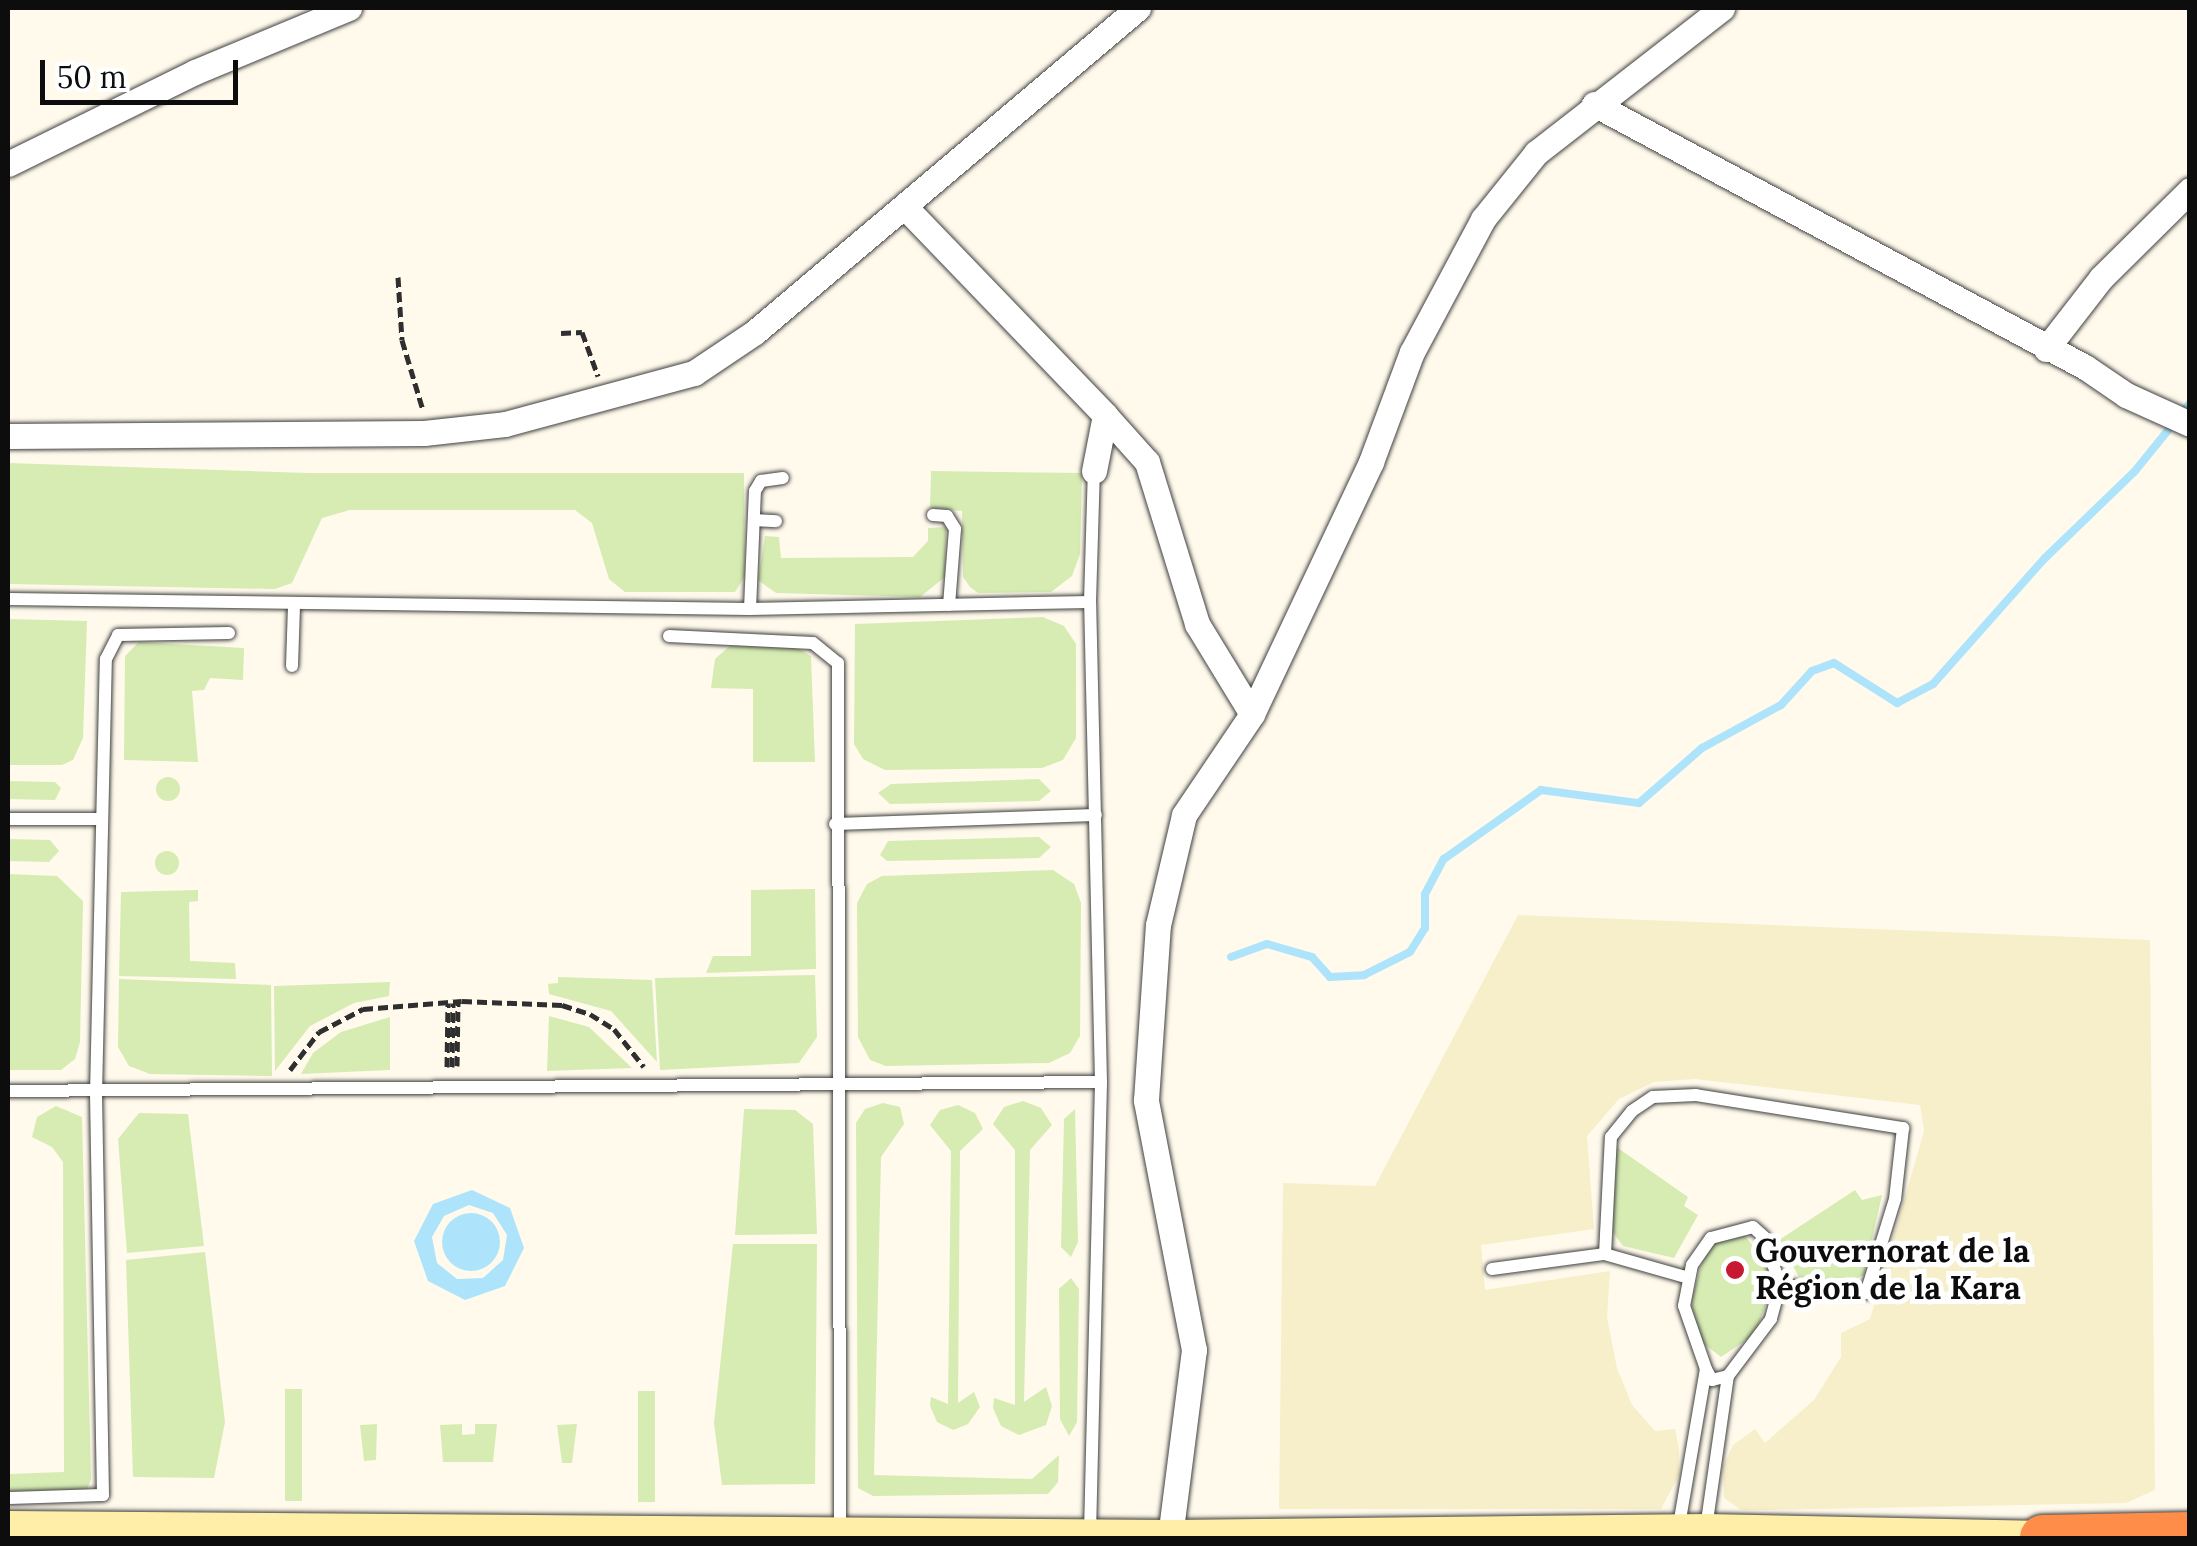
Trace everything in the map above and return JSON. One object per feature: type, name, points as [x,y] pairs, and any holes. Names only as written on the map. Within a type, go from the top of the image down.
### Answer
[{"type":"highway","points":[[2044,1538],[2190,1534]]},
{"type":"main road","points":[[8,1528],[102,1520],[840,1535],[1687,1533],[2044,1538]]},
{"type":"street","points":[[8,164],[195,72],[349,8]]},
{"type":"street","points":[[8,436],[424,432],[505,424],[708,364],[906,207],[1138,8]]},
{"type":"street","points":[[1170,1537],[1194,1350],[1146,1100],[1158,925],[1184,815],[1252,714],[1372,462],[1412,352],[1483,219],[1536,152],[1722,8]]},
{"type":"street","points":[[1594,104],[2179,419]]},
{"type":"street","points":[[2046,350],[2101,278],[2190,190]]},
{"type":"street","points":[[906,207],[1148,462],[1197,624],[1252,714]]},
{"type":"street","points":[[1094,471],[1104,414]]},
{"type":"lane","points":[[1089,1537],[1100,1082],[1090,602],[1094,471]]},
{"type":"lane","points":[[750,609],[757,485],[783,478]]},
{"type":"lane","points":[[933,515],[946,516],[955,529],[949,605]]},
{"type":"lane","points":[[754,520],[776,521]]},
{"type":"lane","points":[[8,599],[294,606],[750,609],[1090,602]]},
{"type":"lane","points":[[292,666],[294,606]]},
{"type":"lane","points":[[8,1498],[102,1520],[96,1094],[99,819],[110,646],[118,635],[229,633]]},
{"type":"lane","points":[[669,636],[814,643],[838,662],[840,1535]]},
{"type":"lane","points":[[836,824],[1096,815]]},
{"type":"lane","points":[[8,819],[99,819]]},
{"type":"lane","points":[[8,1091],[96,1094],[837,1080],[1100,1082]]},
{"type":"lane","points":[[1606,1254],[1612,1138],[1632,1110],[1654,1097],[1696,1095],[1904,1128],[1895,1199],[1866,1293],[1780,1285]]},
{"type":"lane","points":[[1687,1533],[1728,1376],[1771,1318],[1780,1285],[1764,1237],[1741,1226],[1700,1249],[1684,1306],[1712,1380],[1728,1376]]},
{"type":"lane","points":[[1492,1269],[1606,1254],[1689,1278]]},
{"type":"lane","points":[[1687,1533],[1706,1369]]},
{"type":"path","points":[[398,277],[402,340],[422,397],[424,432]]},
{"type":"path","points":[[561,332],[582,332],[598,366],[599,399]]},
{"type":"path","points":[[287,1091],[297,1053],[339,1020],[362,1009],[462,1001],[562,1005],[590,1014],[614,1029],[652,1084]]},
{"type":"path","points":[[454,1003],[453,1067],[454,1003]]},
{"type":"shaded area","points":[[1518,915],[2150,940],[2155,1490],[2126,1503],[1766,1510],[1741,1510],[1724,1498],[1723,1467],[1733,1445],[1755,1429],[1765,1443],[1814,1400],[1841,1357],[1841,1333],[1870,1319],[1924,1131],[1920,1105],[1695,1079],[1654,1082],[1619,1099],[1587,1136],[1594,1229],[1481,1245],[1485,1290],[1610,1271],[1607,1317],[1617,1368],[1632,1405],[1655,1431],[1675,1429],[1679,1475],[1661,1509],[1279,1509],[1283,1183],[1375,1186]]},
{"type":"green space","points":[[8,463],[308,473],[744,473],[745,576],[735,592],[625,592],[609,579],[592,523],[575,510],[350,510],[322,518],[292,583],[275,589],[8,584]]},
{"type":"green space","points":[[931,471],[1082,473],[1080,554],[1072,576],[1051,592],[978,593],[963,577],[962,511],[930,508]]},
{"type":"green space","points":[[946,527],[945,577],[920,597],[776,593],[758,580],[765,536],[779,537],[781,558],[913,557],[928,541],[928,528]]},
{"type":"green space","points":[[1043,617],[1064,626],[1076,644],[1076,738],[1063,760],[1042,768],[885,770],[863,759],[854,744],[855,624]]},
{"type":"green space","points":[[8,619],[87,621],[83,738],[73,760],[62,765],[8,765]]},
{"type":"green space","points":[[139,642],[244,648],[243,680],[210,678],[204,690],[192,691],[198,762],[124,760],[125,656]]},
{"type":"green space","points":[[732,644],[797,648],[811,656],[815,762],[753,762],[753,689],[711,688],[715,659]]},
{"type":"green space","points":[[168,777],[177,780],[177,798],[168,801],[159,798],[156,789],[159,780]]},
{"type":"green space","points":[[1039,779],[1051,791],[1039,801],[890,804],[878,793],[891,784]]},
{"type":"green space","points":[[8,781],[55,782],[61,788],[55,800],[8,799]]},
{"type":"green space","points":[[1039,837],[1051,847],[1039,858],[887,861],[880,855],[888,841]]},
{"type":"green space","points":[[8,839],[50,840],[59,851],[49,862],[8,861]]},
{"type":"green space","points":[[167,851],[176,854],[176,872],[167,875],[158,872],[155,863],[158,854]]},
{"type":"green space","points":[[1053,870],[1074,884],[1081,903],[1080,1036],[1070,1053],[1049,1063],[886,1066],[870,1060],[858,1037],[857,903],[867,884],[882,876]]},
{"type":"green space","points":[[8,874],[57,876],[83,901],[80,1042],[75,1059],[61,1070],[8,1070]]},
{"type":"green space","points":[[815,889],[816,969],[706,973],[713,956],[751,956],[751,890]]},
{"type":"green space","points":[[198,890],[198,901],[189,902],[190,961],[235,963],[236,979],[119,976],[121,892]]},
{"type":"green space","points":[[815,975],[817,1037],[799,1063],[660,1070],[655,978]]},
{"type":"green space","points":[[558,977],[652,980],[657,1062],[611,1011],[549,994],[548,984],[558,983]]},
{"type":"green space","points":[[119,979],[271,985],[272,1076],[150,1074],[129,1066],[118,1047]]},
{"type":"green space","points":[[390,982],[389,996],[354,1003],[310,1026],[275,1071],[274,986]]},
{"type":"green space","points":[[549,1016],[589,1027],[632,1068],[547,1071]]},
{"type":"green space","points":[[390,1017],[390,1070],[301,1074],[313,1053],[341,1032]]},
{"type":"green space","points":[[1023,1101],[1041,1108],[1052,1125],[1030,1150],[1024,1402],[1046,1387],[1052,1406],[1046,1425],[1019,1435],[1001,1426],[993,1408],[994,1398],[1015,1405],[1015,1150],[993,1124],[1004,1107]]},
{"type":"green space","points":[[883,1103],[900,1107],[904,1124],[881,1157],[874,1475],[1032,1479],[1059,1455],[1058,1482],[1048,1494],[873,1496],[858,1488],[856,1123],[865,1109]]},
{"type":"green space","points":[[958,1105],[975,1113],[983,1129],[960,1151],[958,1403],[974,1392],[980,1407],[968,1424],[953,1430],[937,1422],[930,1406],[931,1397],[948,1404],[951,1151],[930,1125],[940,1110]]},
{"type":"green space","points":[[56,1106],[82,1117],[91,1479],[87,1490],[8,1493],[8,1474],[64,1472],[63,1162],[52,1147],[32,1137],[37,1117]]},
{"type":"green space","points":[[744,1109],[795,1110],[813,1124],[817,1234],[735,1235]]},
{"type":"green space","points":[[1075,1109],[1078,1242],[1071,1257],[1061,1247],[1064,1119]]},
{"type":"green space","points":[[139,1113],[188,1114],[204,1246],[127,1253],[118,1139]]},
{"type":"green space","points":[[1615,1146],[1688,1197],[1684,1206],[1698,1215],[1674,1258],[1623,1246],[1611,1230]]},
{"type":"green space","points":[[1855,1190],[1862,1200],[1882,1195],[1864,1275],[1847,1283],[1799,1277],[1779,1240]]},
{"type":"green space","points":[[1741,1231],[1769,1266],[1771,1290],[1755,1334],[1721,1357],[1703,1343],[1693,1324],[1692,1298],[1704,1256],[1722,1236]]},
{"type":"green space","points":[[733,1244],[817,1244],[815,1484],[722,1485],[714,1423]]},
{"type":"green space","points":[[205,1252],[225,1422],[214,1478],[133,1477],[126,1260]]},
{"type":"green space","points":[[1071,1278],[1079,1289],[1077,1422],[1069,1436],[1060,1419],[1059,1289]]},
{"type":"green space","points":[[285,1389],[302,1389],[302,1501],[285,1501]]},
{"type":"green space","points":[[638,1391],[655,1391],[655,1502],[638,1502]]},
{"type":"green space","points":[[377,1424],[376,1460],[364,1461],[360,1425]]},
{"type":"green space","points":[[462,1424],[462,1435],[475,1434],[475,1424],[497,1424],[493,1462],[443,1462],[440,1425]]},
{"type":"green space","points":[[577,1424],[572,1463],[562,1463],[557,1425]]},
{"type":"water","points":[[472,1190],[510,1208],[524,1248],[505,1286],[465,1300],[428,1281],[414,1241],[433,1204]],"holes":[[[469,1205],[493,1213],[507,1235],[503,1260],[483,1278],[457,1279],[437,1263],[432,1237],[444,1216]]]},
{"type":"water","points":[[471,1213],[491,1222],[500,1242],[491,1262],[471,1271],[451,1262],[442,1242],[451,1222]]},
{"type":"waterway","points":[[1231,957],[1267,944],[1312,957],[1330,977],[1364,975],[1410,952],[1425,928],[1425,894],[1444,859],[1541,790],[1639,803],[1702,748],[1781,705],[1812,671],[1834,663],[1897,703],[1933,684],[2045,558],[2135,471],[2190,403]]},
{"type":"place","name":"Gouvernorat de la Région de la Kara","points":[[1735,1270]]}]
